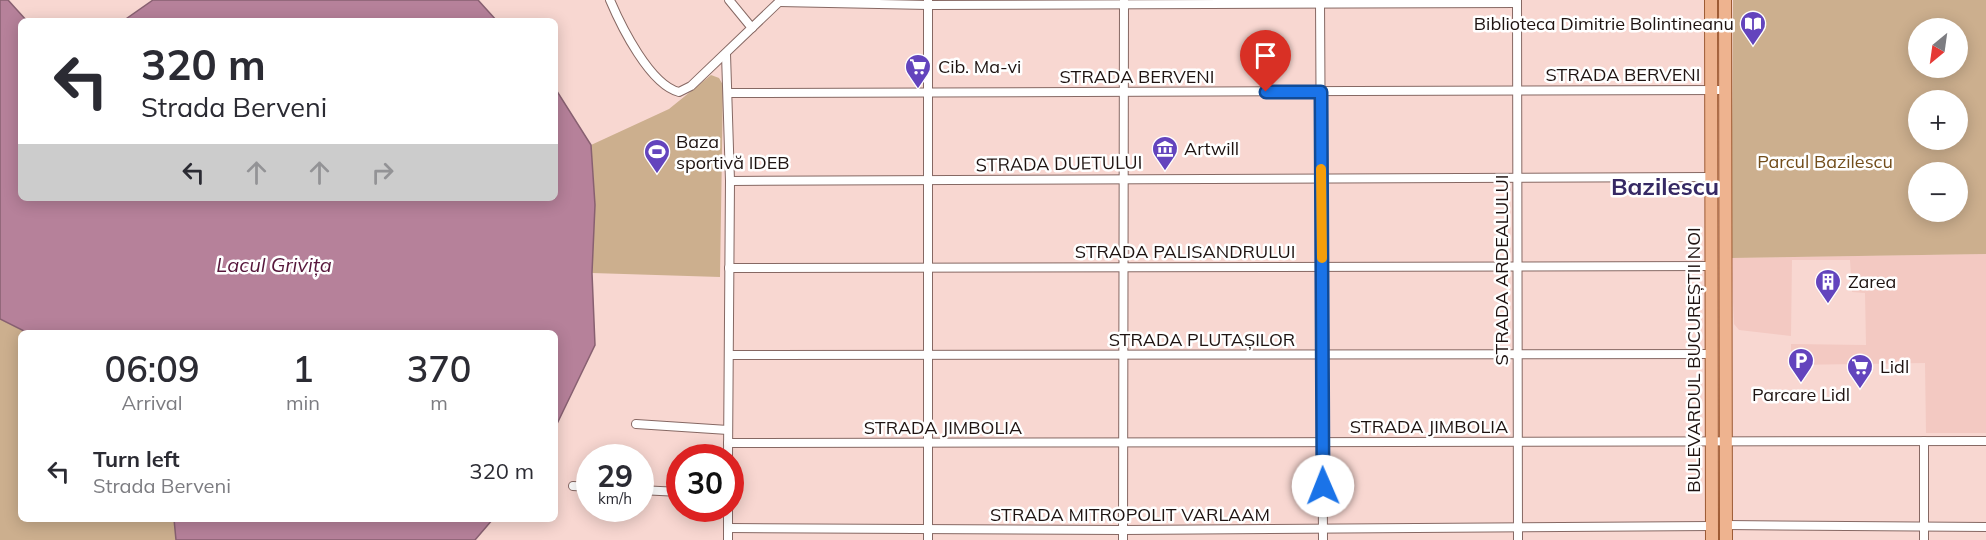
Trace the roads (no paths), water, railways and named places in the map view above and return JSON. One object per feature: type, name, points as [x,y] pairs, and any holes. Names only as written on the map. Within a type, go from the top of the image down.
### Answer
[{"type":"main road","name":"BULEVARDUL BUCUREȘTII NOI","points":[[1712,0],[1712,540]]},
{"type":"main road","name":"BULEVARDUL BUCUREȘTII NOI","points":[[1725,0],[1726,540]]},
{"type":"street","points":[[610,0],[650,70],[675,91],[685,91],[780,1],[928,3],[1516,1]]},
{"type":"street","points":[[729,0],[752,28]]},
{"type":"street","name":"STRADA ARDEALULUI","points":[[1516,1],[1518,540]]},
{"type":"street","points":[[1124,2],[1124,540]]},
{"type":"street","points":[[1320,2],[1323,540]]},
{"type":"street","points":[[928,3],[928,540]]},
{"type":"street","points":[[726,54],[730,181],[728,443]]},
{"type":"street","name":"STRADA BERVENI","points":[[729,93],[1726,90]]},
{"type":"street","name":"STRADA DUETULUI","points":[[730,181],[1713,177]]},
{"type":"street","name":"STRADA PALISANDRULUI","points":[[729,268],[1712,266]]},
{"type":"street","name":"STRADA PLUTAȘILOR","points":[[729,355],[1712,354]]},
{"type":"street","points":[[636,424],[728,430]]},
{"type":"street","points":[[1924,441],[1924,540]]},
{"type":"street","name":"STRADA JIMBOLIA","points":[[728,443],[1986,441]]},
{"type":"street","points":[[728,522],[728,540]]},
{"type":"street","points":[[1726,525],[1986,527]]},
{"type":"street","name":"STRADA MITROPOLIT VARLAAM","points":[[728,528],[1123,530],[1712,526]]},
{"type":"water","name":"Lacul Grivița","points":[[0,0],[8,0],[24,18],[18,18],[18,201],[558,201],[558,93],[591,145],[595,205],[592,273],[595,345],[558,422],[558,330],[22,330],[0,319]]},
{"type":"water","points":[[153,0],[478,0],[494,18],[127,18]]},
{"type":"water","points":[[174,522],[490,522],[475,540],[176,540]]},
{"type":"place","name":"Biblioteca Dimitrie Bolintineanu","points":[[1753,47]]},
{"type":"place","name":"Cib. Ma-vi","points":[[918,90]]},
{"type":"place","name":"Artwill","points":[[1165,172]]},
{"type":"place","name":"Baza sportivă IDEB","points":[[657,175]]},
{"type":"place","name":"Zarea","points":[[1828,305]]},
{"type":"place","name":"Parcare Lidl","points":[[1801,384]]},
{"type":"place","name":"Lidl","points":[[1860,390]]},
{"type":"district","name":"Bazilescu","points":[[1665,187]]},
{"type":"park label","name":"Parcul Bazilescu","points":[[1825,162]]}]
